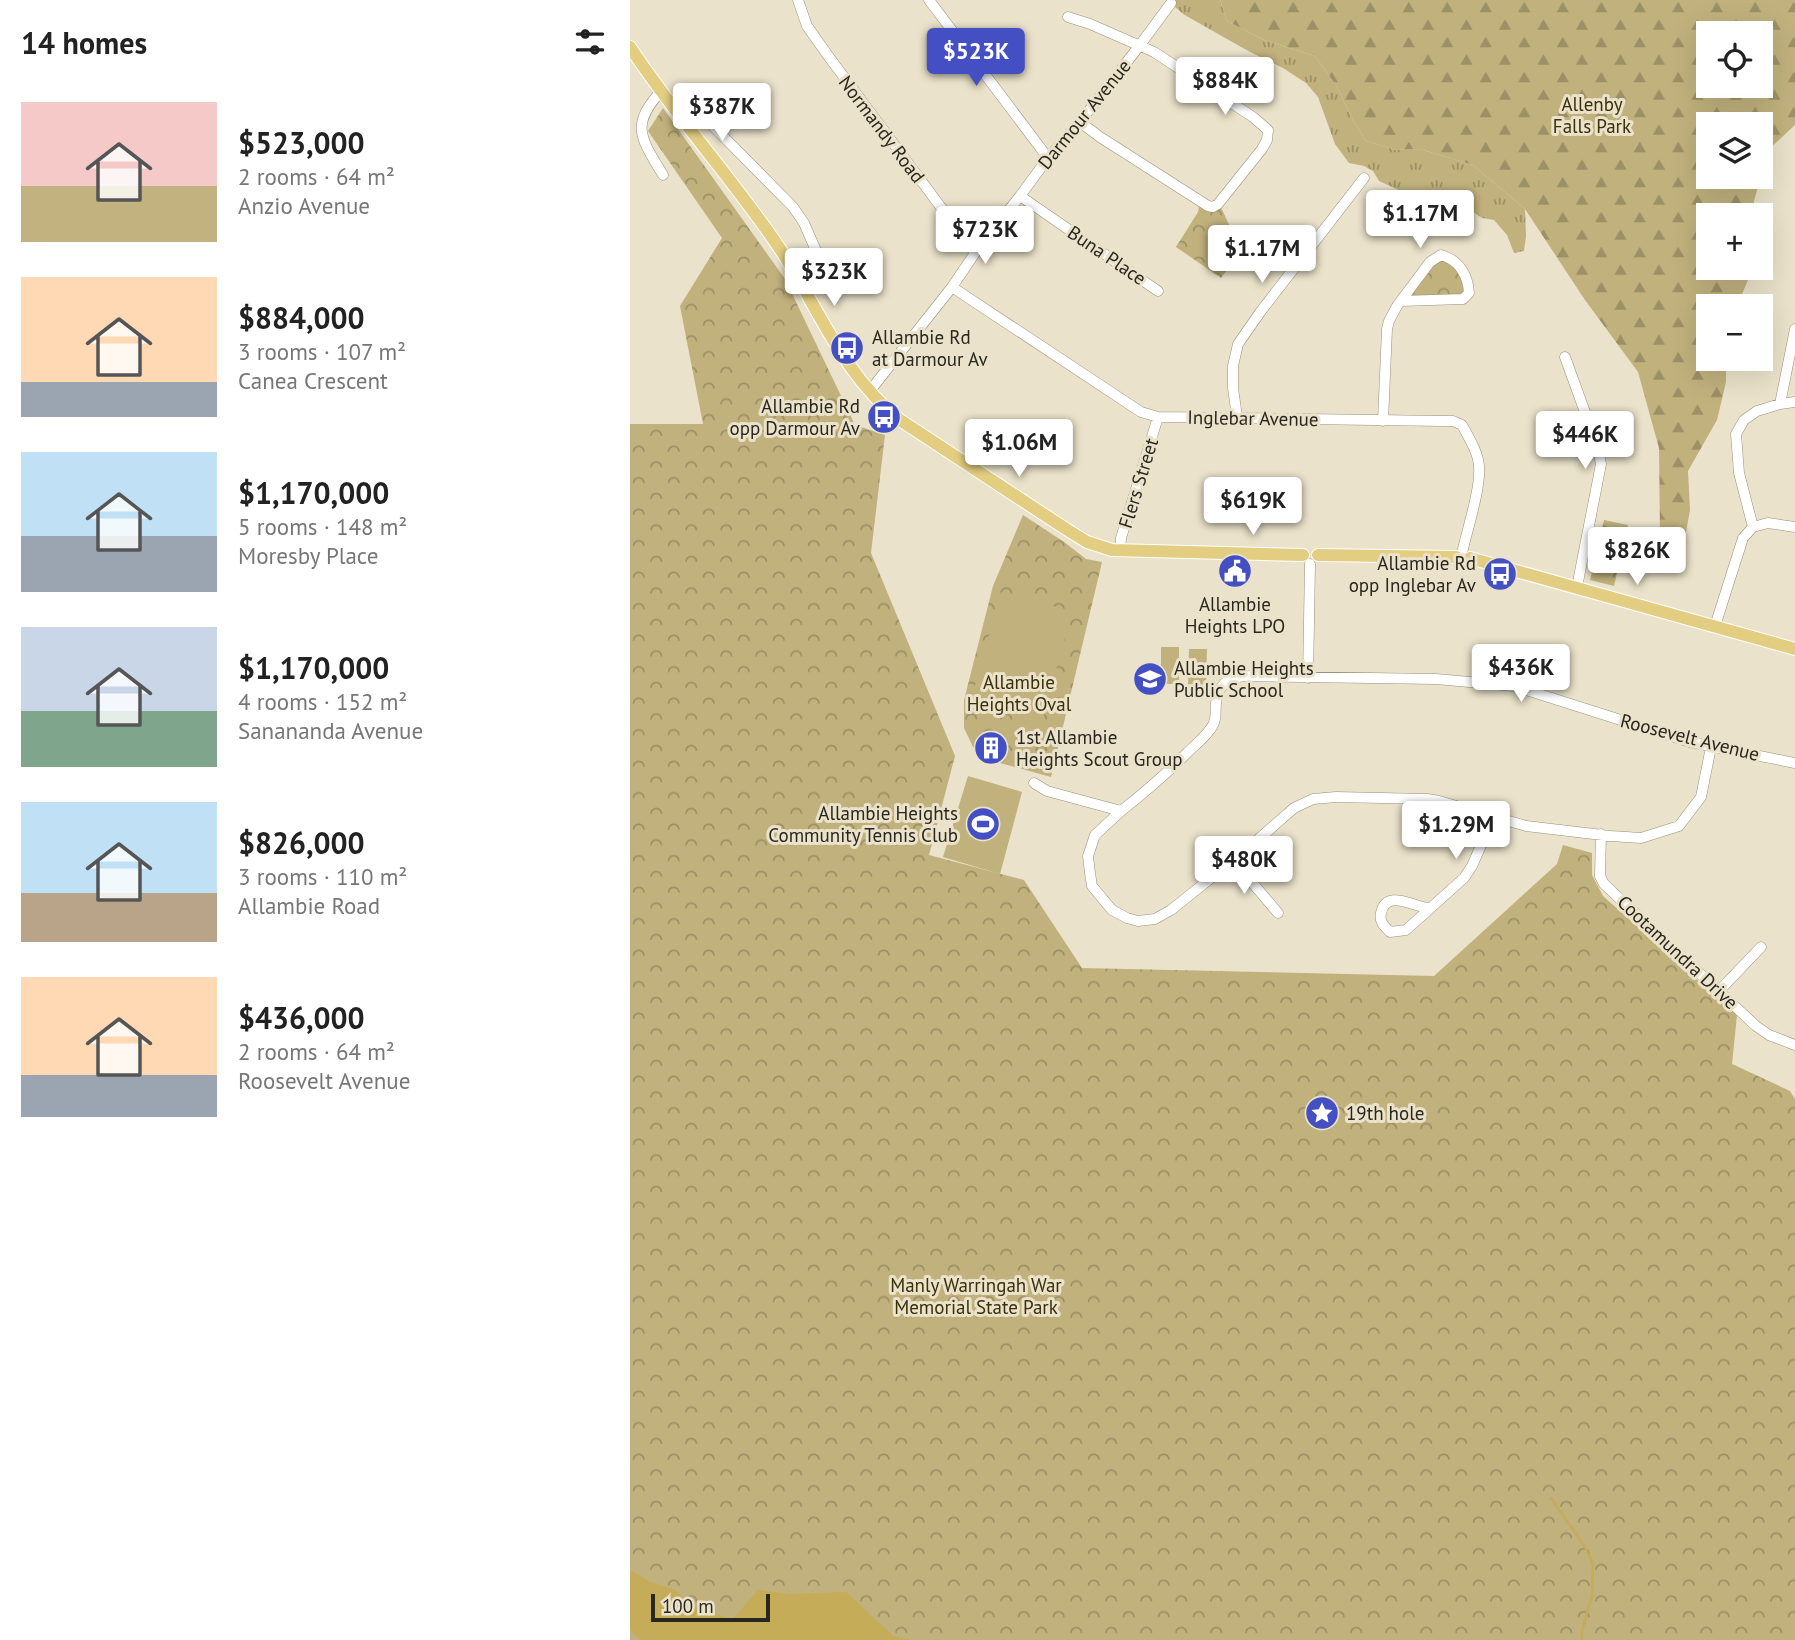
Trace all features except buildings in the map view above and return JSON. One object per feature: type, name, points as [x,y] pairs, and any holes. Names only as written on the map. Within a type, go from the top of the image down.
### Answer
[{"type":"main road","points":[[630,47],[779,247],[849,366],[869,392],[900,421],[1083,540],[1098,547],[1120,550],[1310,558],[1463,554],[1795,649]]},
{"type":"street","name":"Normandy Road","points":[[799,0],[807,26],[975,253]]},
{"type":"street","points":[[929,0],[1048,158]]},
{"type":"street","name":"Darmour Avenue","points":[[869,392],[952,288],[975,253],[1048,158],[1080,122],[1171,3]]},
{"type":"street","points":[[1068,17],[1154,52],[1253,117],[1268,130],[1262,149],[1233,186],[1218,204],[1208,206],[1080,122]]},
{"type":"street","points":[[662,90],[640,115],[636,138],[663,175]]},
{"type":"street","points":[[686,122],[694,117],[711,124],[793,207],[804,223],[824,269]]},
{"type":"street","points":[[1237,417],[1233,366],[1238,344],[1364,178]]},
{"type":"street","name":"Buna Place","points":[[1020,196],[1158,290]]},
{"type":"street","points":[[1384,421],[1387,329],[1392,314],[1401,301],[1430,262],[1441,255],[1458,264],[1468,285],[1469,293],[1463,299],[1401,301]]},
{"type":"street","name":"Inglebar Avenue","points":[[952,288],[1141,412],[1158,416],[1453,421],[1462,425],[1470,439],[1479,467],[1463,554]]},
{"type":"street","points":[[1780,404],[1795,329]]},
{"type":"street","points":[[1565,357],[1598,448],[1601,464],[1577,587]]},
{"type":"street","points":[[1753,527],[1739,473],[1736,435],[1744,420],[1757,411],[1795,402]]},
{"type":"street","name":"Flers Street","points":[[1120,550],[1121,538],[1158,416]]},
{"type":"street","points":[[1715,626],[1743,538],[1753,527],[1768,523],[1795,527]]},
{"type":"street","points":[[1308,678],[1310,558]]},
{"type":"street","name":"Roosevelt Avenue","points":[[1121,811],[1171,769],[1204,736],[1213,726],[1217,715],[1216,703],[1222,686],[1230,678],[1244,676],[1436,679],[1514,686],[1711,747],[1795,763]]},
{"type":"street","points":[[1121,811],[1095,835],[1088,856],[1092,886],[1112,910],[1138,921],[1155,919],[1171,910],[1294,808],[1313,799],[1427,799],[1526,826],[1641,838],[1679,826],[1701,797],[1711,747]]},
{"type":"street","points":[[1034,783],[1047,791],[1121,811]]},
{"type":"street","points":[[1429,908],[1420,908],[1404,900],[1395,899],[1382,909],[1382,924],[1390,932],[1406,930],[1464,878],[1482,843],[1490,815]]},
{"type":"street","name":"Cootamundra Drive","points":[[1601,834],[1600,876],[1604,884],[1756,1026],[1769,1035],[1795,1045]]},
{"type":"street","points":[[1233,860],[1278,913]]},
{"type":"street","points":[[1719,991],[1761,947]]},
{"type":"green space","points":[[1174,0],[1220,0],[1227,21],[1264,40],[1315,56],[1337,87],[1366,141],[1396,150],[1420,149],[1473,165],[1525,209],[1524,251],[1514,253],[1507,235],[1494,220],[1482,218],[1451,197],[1403,192],[1379,181],[1373,171],[1364,166],[1349,163],[1335,144],[1318,97],[1306,83],[1183,14],[1174,6]]},
{"type":"green space","name":"Allenby Falls Park","points":[[1220,0],[1795,0],[1795,125],[1773,145],[1773,112],[1696,112],[1696,189],[1757,189],[1754,203],[1696,203],[1696,280],[1748,280],[1742,294],[1696,294],[1696,371],[1726,371],[1726,382],[1717,420],[1688,471],[1690,510],[1685,538],[1660,533],[1659,448],[1638,372],[1585,300],[1525,209],[1473,165],[1420,149],[1396,150],[1366,141],[1337,87],[1315,56],[1264,40],[1227,21]]},
{"type":"green space","name":"Manly Warringah War Memorial State Park","points":[[663,108],[785,279],[855,425],[885,435],[871,553],[955,756],[929,855],[1024,880],[1082,968],[1434,976],[1557,864],[1563,845],[1592,853],[1592,875],[1603,896],[1737,1015],[1732,1064],[1790,1091],[1795,1099],[1795,1640],[630,1640],[630,424],[703,424],[680,306],[722,238],[648,131]]},
{"type":"green space","points":[[1220,205],[1241,251],[1221,278],[1176,247],[1199,206],[1206,209]]},
{"type":"green space","points":[[1446,260],[1459,274],[1466,292],[1463,295],[1412,296],[1436,261]]},
{"type":"green space","name":"Allambie Heights Oval","points":[[1023,515],[1086,559],[1102,562],[1051,777],[982,758],[977,755],[964,728],[964,700],[993,586]]},
{"type":"green space","points":[[1604,520],[1628,525],[1614,586],[1590,580]]},
{"type":"green space","points":[[1001,592],[1072,611],[1042,723],[1039,723],[1029,752],[1018,748],[1027,719],[970,704]]},
{"type":"green space","points":[[1161,647],[1179,647],[1179,684],[1161,684]]},
{"type":"green space","points":[[1189,649],[1207,649],[1206,687],[1188,686]]},
{"type":"green space","name":"Allambie Heights Community Tennis Club","points":[[968,776],[1022,792],[1000,874],[943,857]]},
{"type":"shaded area","points":[[630,1570],[650,1582],[673,1589],[698,1609],[733,1619],[758,1590],[789,1594],[846,1592],[893,1636],[912,1640],[641,1640],[630,1630]]},
{"type":"waterway","points":[[1551,1498],[1585,1547],[1593,1564],[1592,1596],[1582,1630],[1582,1640]]},
{"type":"place","name":"Allambie Rd at Darmour Av","points":[[847,348]]},
{"type":"place","name":"Allambie Rd opp Darmour Av","points":[[884,417]]},
{"type":"place","name":"Allambie Heights LPO","points":[[1235,571]]},
{"type":"place","name":"Allambie Rd opp Inglebar Av","points":[[1500,574]]},
{"type":"place","name":"Allambie Heights Public School","points":[[1150,679]]},
{"type":"place","name":"1st Allambie Heights Scout Group","points":[[991,748]]},
{"type":"place","name":"Allambie Heights Community Tennis Club","points":[[983,824]]},
{"type":"place","name":"19th hole","points":[[1322,1113]]}]
